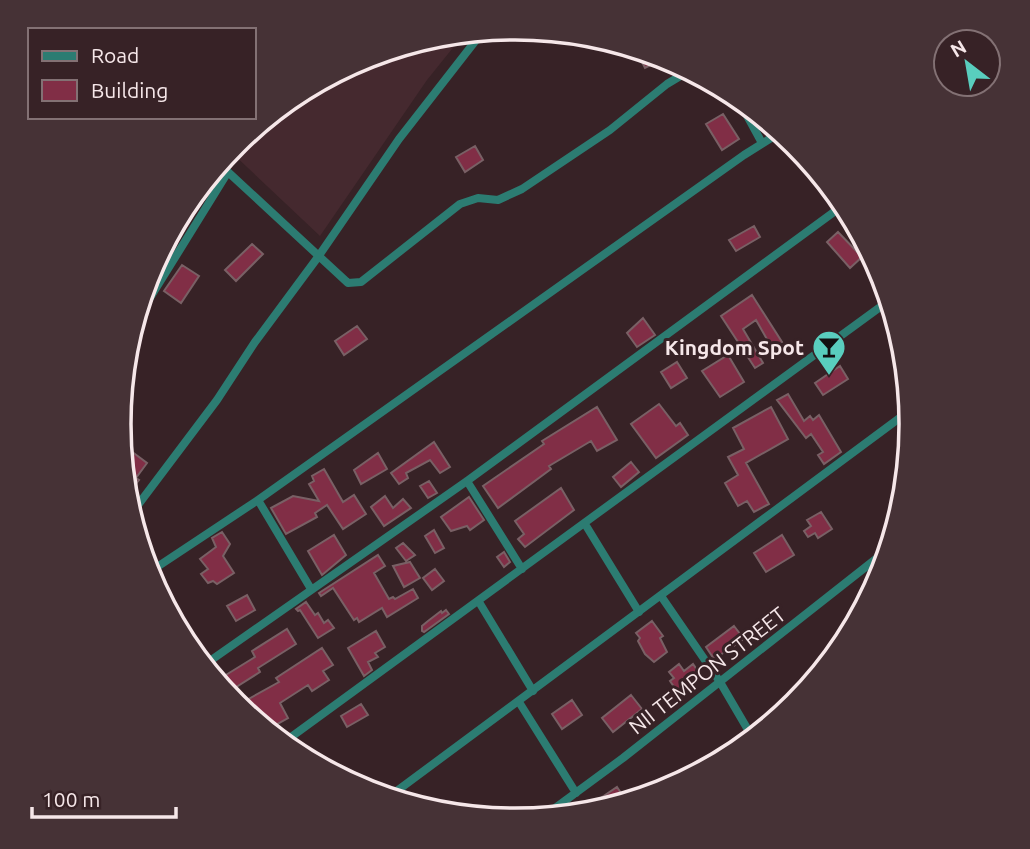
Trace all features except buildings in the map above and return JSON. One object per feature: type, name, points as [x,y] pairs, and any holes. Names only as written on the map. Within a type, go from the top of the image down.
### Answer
[{"type":"street","points":[[139,504],[217,400],[399,139],[474,43]]},
{"type":"street","points":[[154,293],[229,172],[348,283],[361,282],[460,204],[478,198],[498,200],[522,189],[610,130],[678,77]]},
{"type":"street","points":[[750,121],[762,143]]},
{"type":"street","points":[[158,566],[258,500],[770,138]]},
{"type":"street","points":[[211,660],[467,481],[834,212]]},
{"type":"street","points":[[292,737],[881,307]]},
{"type":"street","points":[[398,790],[899,419]]},
{"type":"street","points":[[467,481],[522,569]]},
{"type":"street","points":[[258,500],[311,589]]},
{"type":"street","points":[[585,524],[639,612]]},
{"type":"street","name":"NII TEMPON STREET","points":[[559,806],[874,560]]},
{"type":"street","points":[[661,596],[720,682],[748,729]]},
{"type":"street","points":[[479,602],[533,691]]},
{"type":"street","points":[[519,702],[576,793]]},
{"type":"shaded area","points":[[455,46],[427,80],[320,236],[238,158],[281,120],[345,80],[368,69],[416,53]]},
{"type":"place","name":"Kingdom Spot","points":[[829,377]]}]
